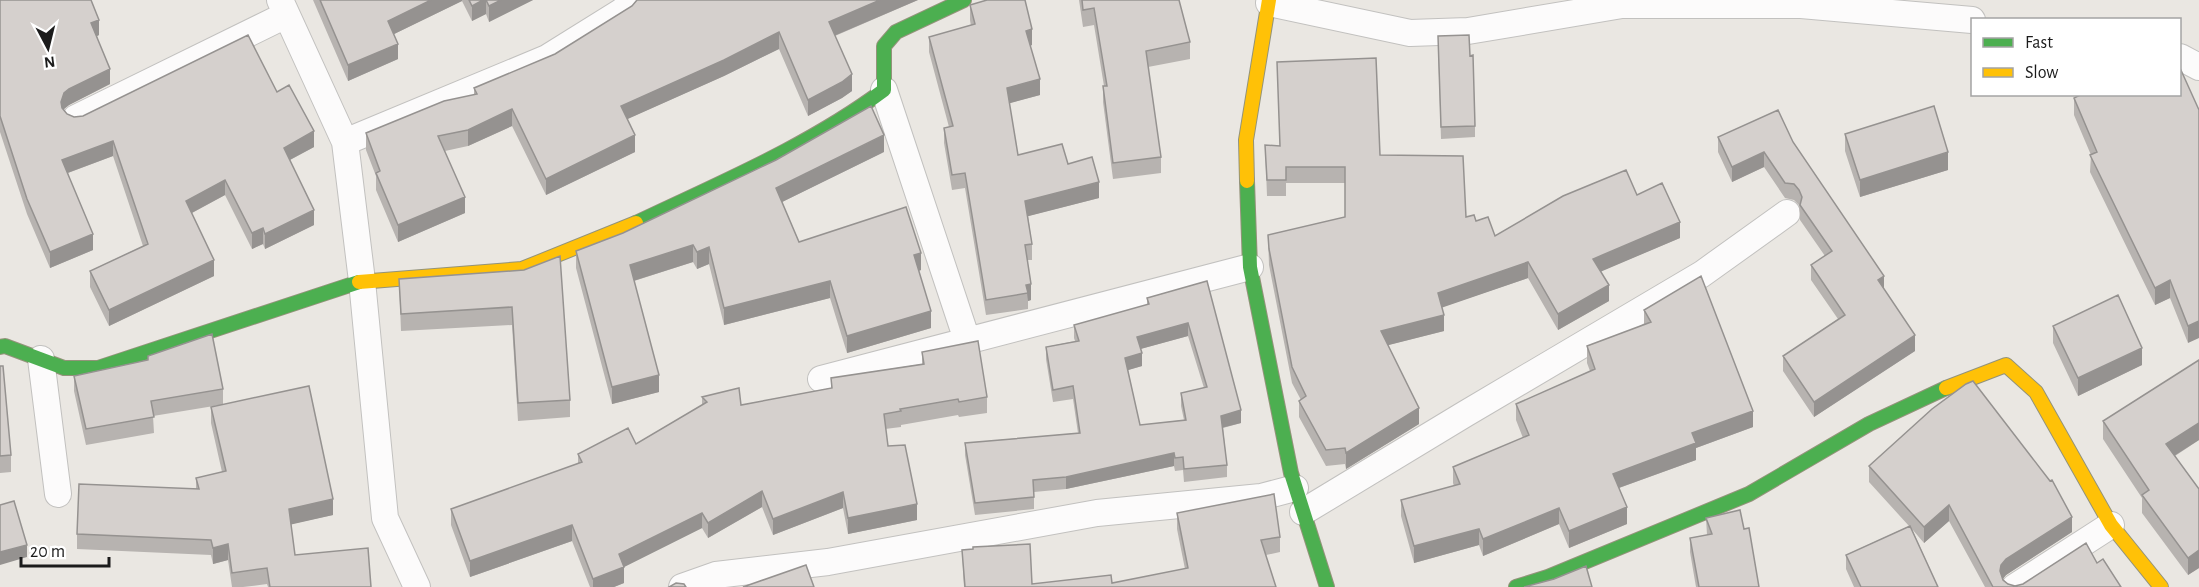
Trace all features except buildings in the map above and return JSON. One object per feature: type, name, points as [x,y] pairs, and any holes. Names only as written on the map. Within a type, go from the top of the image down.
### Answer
[{"type":"street","points":[[345,142],[547,58],[624,10],[630,0]]},
{"type":"street","points":[[964,0],[896,32],[884,46],[884,90],[967,340]]},
{"type":"street","points":[[1327,587],[1295,488],[1250,267],[1246,140],[1269,2],[1410,33],[1468,31],[1622,5],[1802,2],[1971,20]]},
{"type":"street","points":[[76,118],[283,7],[345,142],[362,280],[385,518],[417,587]]},
{"type":"street","points":[[2181,58],[2199,67]]},
{"type":"street","points":[[0,347],[5,346],[64,368],[98,368],[362,280],[522,269],[615,233],[768,160],[852,114],[884,90]]},
{"type":"street","points":[[1303,512],[1702,274],[1787,213]]},
{"type":"street","points":[[821,379],[1250,267]]},
{"type":"street","points":[[41,359],[58,494]]},
{"type":"street","points":[[1516,587],[1548,577],[1749,494],[1869,424],[1966,379],[2006,365],[2036,392],[2111,525],[2161,587]]},
{"type":"street","points":[[682,587],[716,575],[828,562],[1097,513],[1261,496],[1295,488]]},
{"type":"street","points":[[2015,587],[2111,525]]},
{"type":"traffic: fast","points":[[636,223],[795,146],[855,110],[884,90],[884,46],[896,32],[964,0]]},
{"type":"traffic: fast","points":[[1247,181],[1250,267],[1291,473],[1327,587]]},
{"type":"traffic: fast","points":[[0,347],[5,346],[64,368],[98,368],[359,282]]},
{"type":"traffic: fast","points":[[1516,587],[1548,577],[1749,494],[1869,424],[1946,388]]},
{"type":"traffic: slow","points":[[1247,181],[1246,140],[1269,0]]},
{"type":"traffic: slow","points":[[359,282],[522,269],[636,223]]},
{"type":"traffic: slow","points":[[1946,388],[2006,365],[2036,392],[2111,525],[2161,587]]}]
